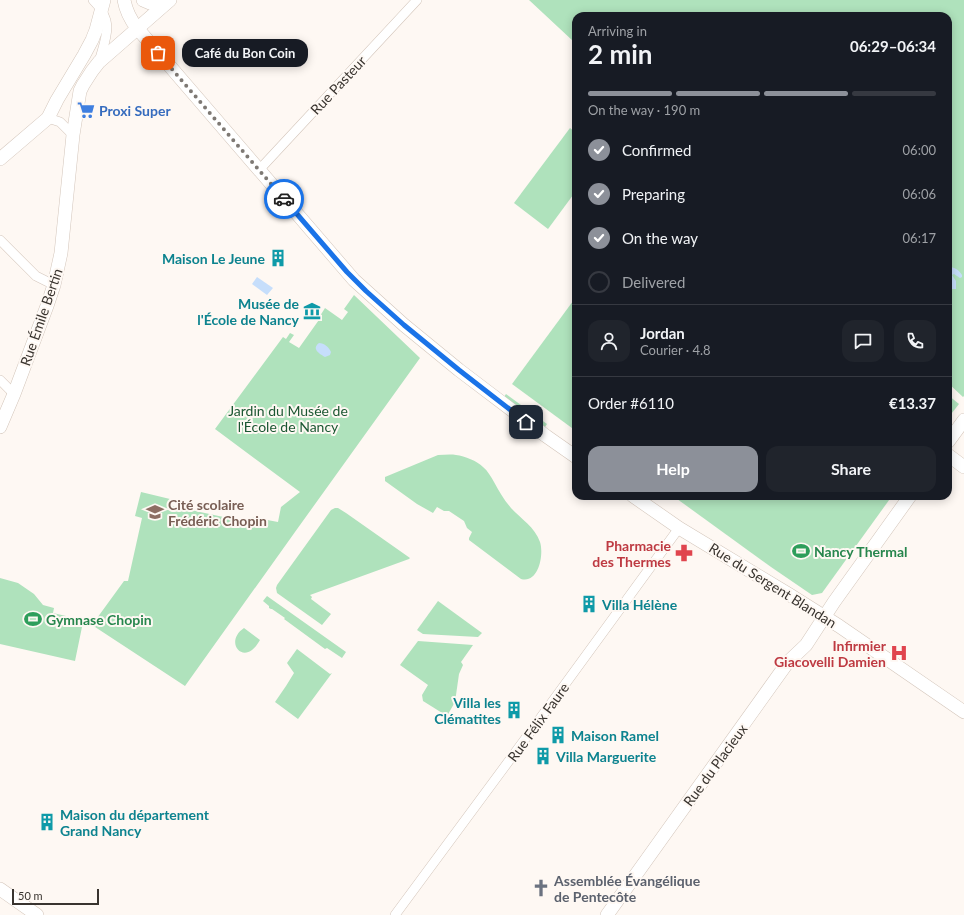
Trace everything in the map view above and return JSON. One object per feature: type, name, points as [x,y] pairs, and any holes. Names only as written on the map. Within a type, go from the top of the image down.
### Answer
[{"type":"street","points":[[124,0],[126,10],[137,28],[358,284],[404,325],[459,370],[572,454]]},
{"type":"street","points":[[143,0],[150,3],[166,3]]},
{"type":"street","name":"Rue Pasteur","points":[[259,170],[417,0]]},
{"type":"street","points":[[99,3],[107,22],[107,28],[99,62]]},
{"type":"street","points":[[0,159],[48,118],[88,48],[96,30],[99,3]]},
{"type":"street","points":[[99,62],[166,3]]},
{"type":"street","name":"Rue Émile Bertin","points":[[0,425],[14,394],[54,285],[61,253],[73,135],[80,91],[87,78],[99,62]]},
{"type":"street","points":[[48,118],[60,122],[73,135]]},
{"type":"street","points":[[0,240],[36,276],[54,285]]},
{"type":"street","points":[[0,380],[14,394]]},
{"type":"street","points":[[952,436],[964,420]]},
{"type":"street","points":[[952,459],[964,467]]},
{"type":"street","name":"Rue du Sergent Blandan","points":[[639,500],[679,528],[825,617],[964,712]]},
{"type":"street","name":"Rue du Placieux","points":[[606,915],[788,662],[806,645],[834,602],[907,500]]},
{"type":"street","name":"Rue Félix Faure","points":[[396,915],[679,528]]},
{"type":"street","points":[[0,889],[37,915]]},
{"type":"green space","points":[[529,0],[964,0],[964,396],[963,397],[952,387],[952,12],[572,12],[572,40]]},
{"type":"green space","points":[[570,128],[572,130],[572,196],[548,229],[514,203]]},
{"type":"green space","name":"Jardin du Musée de l'École de Nancy","points":[[354,295],[420,358],[185,686],[92,625],[124,581],[128,581],[142,518],[135,516],[141,492],[170,499],[168,505],[251,523],[252,517],[278,522],[281,507],[300,492],[215,429],[283,337],[286,339],[290,333],[294,335],[289,342],[299,348],[321,317],[320,316],[325,308],[342,320],[348,312],[344,309]]},
{"type":"green space","points":[[572,302],[572,428],[512,384]]},
{"type":"green space","points":[[506,394],[547,424],[545,427],[504,397]]},
{"type":"green space","points":[[952,398],[959,404],[952,413]]},
{"type":"green space","points":[[438,455],[459,456],[471,459],[478,463],[489,474],[508,505],[535,532],[540,542],[541,554],[539,567],[532,577],[521,579],[469,540],[472,532],[467,528],[464,521],[449,511],[444,511],[437,507],[433,513],[417,504],[385,481],[385,477]]},
{"type":"green space","name":"Nancy Thermal","points":[[679,500],[889,500],[822,593],[812,595]]},
{"type":"green space","points":[[338,508],[346,513],[410,558],[310,595],[312,597],[311,599],[331,614],[322,625],[277,593],[276,588],[331,510]]},
{"type":"green space","name":"Gymnase Chopin","points":[[0,578],[18,583],[34,594],[43,605],[54,608],[53,613],[66,616],[65,622],[82,627],[75,661],[0,644]]},
{"type":"green space","points":[[267,596],[346,652],[342,658],[327,648],[325,649],[284,619],[285,618],[269,608],[269,606],[263,601]]},
{"type":"green space","points":[[438,601],[482,633],[478,637],[423,634],[417,630]]},
{"type":"green space","points":[[244,628],[260,640],[252,650],[247,652],[239,651],[235,643],[239,633]]},
{"type":"green space","points":[[418,641],[473,645],[461,662],[463,665],[459,674],[455,702],[447,716],[423,701],[422,695],[428,685],[400,665]]},
{"type":"green space","points":[[297,649],[330,674],[332,673],[298,719],[275,702],[294,673],[287,663]]},
{"type":"water","points":[[952,268],[960,272],[962,277],[960,278],[954,274],[952,275]]},
{"type":"water","points":[[952,275],[956,281],[956,289],[952,289]]},
{"type":"water","points":[[257,277],[273,288],[267,295],[252,284]]},
{"type":"water","points":[[319,343],[328,347],[331,352],[330,355],[325,357],[317,351],[316,347]]},
{"type":"way so far","points":[[158,53],[284,199]]},
{"type":"place","name":"Café du Bon Coin","points":[[158,53]]},
{"type":"place","name":"Proxi Super","points":[[86,110]]},
{"type":"place","name":"Maison Le Jeune","points":[[278,258]]},
{"type":"place","name":"Musée de l'École de Nancy","points":[[312,311]]},
{"type":"place","name":"Cité scolaire Frédéric Chopin","points":[[155,512]]},
{"type":"place","name":"Nancy Thermal","points":[[801,551]]},
{"type":"place","name":"Pharmacie des Thermes","points":[[684,553]]},
{"type":"place","name":"Villa Hélène","points":[[589,604]]},
{"type":"place","name":"Gymnase Chopin","points":[[33,619]]},
{"type":"place","name":"Infirmier Giacovelli Damien","points":[[899,653]]},
{"type":"place","name":"Villa les Clématites","points":[[514,710]]},
{"type":"place","name":"Maison Ramel","points":[[558,735]]},
{"type":"place","name":"Villa Marguerite","points":[[543,756]]},
{"type":"place","name":"Maison du département Grand Nancy","points":[[47,822]]},
{"type":"place","name":"Assemblée Évangélique de Pentecôte","points":[[541,888]]},
{"type":"route","points":[[284,199],[354,280],[404,325],[526,422]]}]
